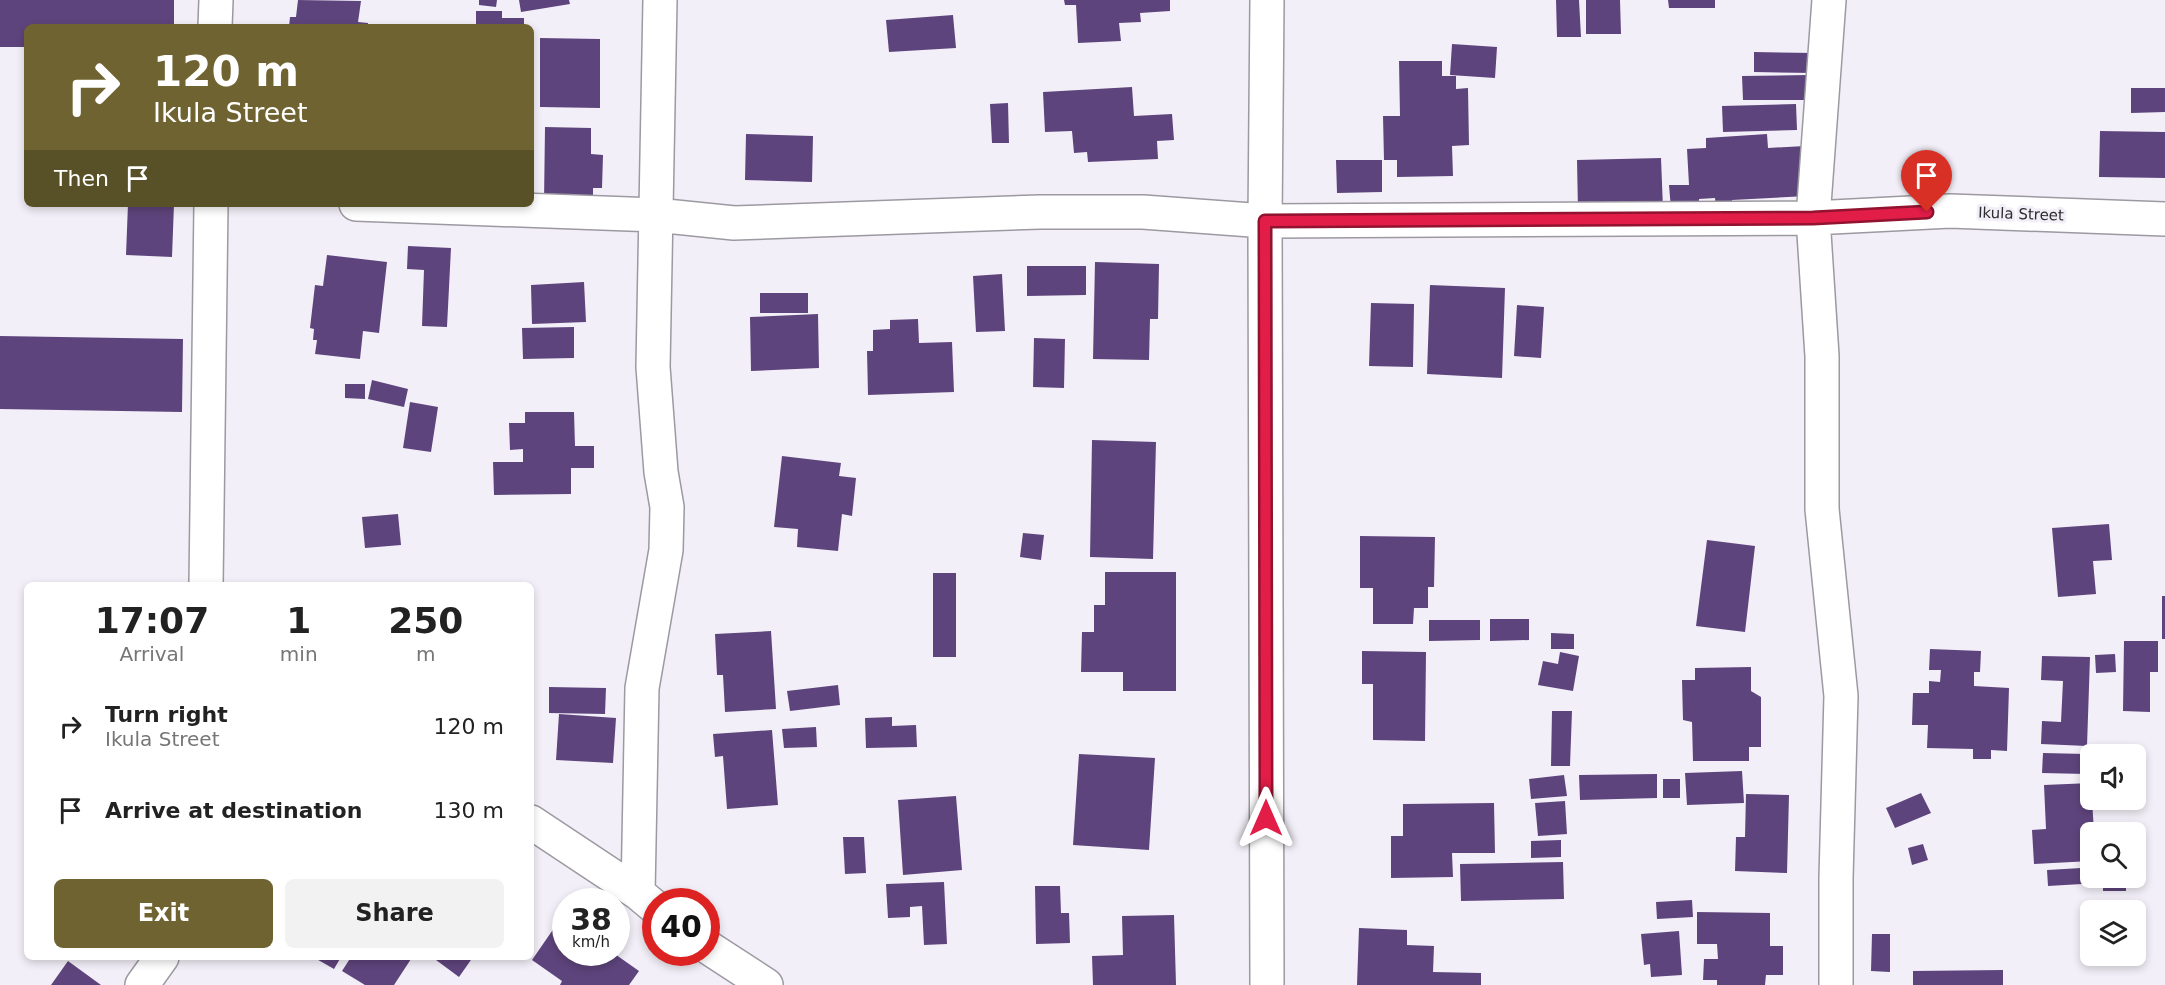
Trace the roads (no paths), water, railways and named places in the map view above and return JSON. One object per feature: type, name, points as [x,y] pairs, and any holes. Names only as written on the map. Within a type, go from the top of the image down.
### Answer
[{"type":"street","points":[[215,24],[216,0]]},
{"type":"street","points":[[647,888],[642,688],[666,550],[667,507],[653,367],[660,0]]},
{"type":"street","points":[[1267,0],[1265,221],[1267,985]]},
{"type":"street","points":[[1829,0],[1813,218],[1822,356],[1822,509],[1842,696],[1836,878],[1836,985]]},
{"type":"street","points":[[206,582],[211,207]]},
{"type":"street","name":"Ikula Street","points":[[394,207],[656,215],[734,223],[1040,212],[1143,212],[1265,221],[1813,218],[1950,211],[2165,219]]},
{"type":"street","points":[[534,824],[642,897]]},
{"type":"street","points":[[720,955],[766,985]]},
{"type":"street","points":[[142,985],[160,960]]}]
